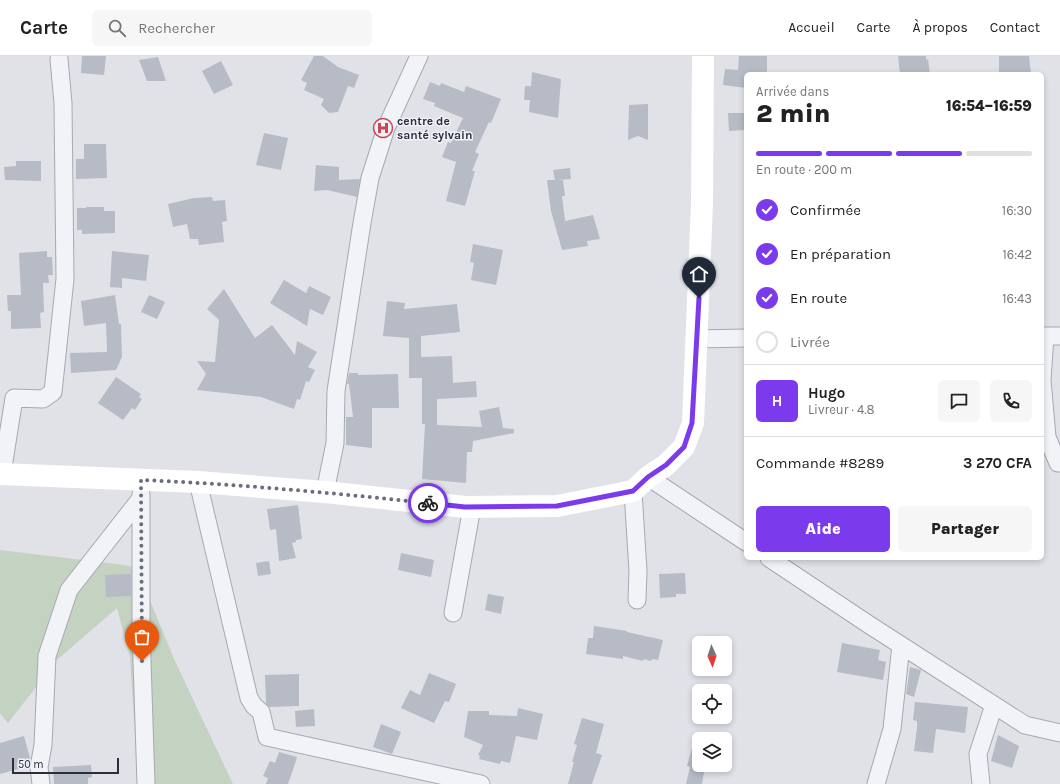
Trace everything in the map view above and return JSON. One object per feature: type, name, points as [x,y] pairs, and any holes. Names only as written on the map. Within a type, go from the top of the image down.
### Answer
[{"type":"street","points":[[325,492],[335,443],[336,391],[360,231],[370,178],[386,128],[419,56]]},
{"type":"street","points":[[59,59],[63,103],[65,279],[53,392],[43,399],[14,398],[1,474],[141,489],[198,482],[325,492],[472,507],[557,506],[640,484],[666,465],[684,447],[692,423],[697,339],[703,166],[703,56]]},
{"type":"street","points":[[1044,367],[1049,336]]},
{"type":"street","points":[[697,339],[744,338]]},
{"type":"street","points":[[1044,408],[1046,436],[1058,463],[1060,463]]},
{"type":"street","points":[[198,482],[249,698],[254,706],[261,712],[268,737],[481,784]]},
{"type":"street","points":[[640,484],[744,541]]},
{"type":"street","points":[[637,600],[640,484]]},
{"type":"street","points":[[41,784],[39,767],[43,745],[47,656],[69,590],[141,489]]},
{"type":"street","points":[[141,489],[141,630],[146,784]]},
{"type":"street","points":[[453,613],[472,507]]},
{"type":"street","points":[[772,560],[1025,725],[1060,733]]},
{"type":"street","points":[[876,784],[892,729],[901,645]]},
{"type":"street","points":[[981,784],[978,754],[994,705]]},
{"type":"green space","points":[[0,550],[124,565],[137,568],[174,659],[233,784],[138,784],[130,657],[117,608],[58,659],[8,723],[0,713]]},
{"type":"building","points":[[82,56],[106,56],[104,75],[81,73]]},
{"type":"building","points":[[314,56],[323,56],[338,67],[359,75],[354,88],[348,86],[338,112],[329,113],[321,105],[324,99],[304,90],[307,83],[301,80]]},
{"type":"building","points":[[739,56],[767,56],[767,72],[744,72],[744,88],[723,85],[725,69],[738,70]]},
{"type":"building","points":[[898,56],[926,56],[926,60],[928,59],[930,72],[900,72]]},
{"type":"building","points":[[999,56],[1029,56],[1031,72],[999,72]]},
{"type":"building","points":[[158,57],[166,81],[147,81],[139,60]]},
{"type":"building","points":[[221,61],[233,85],[214,94],[202,71]]},
{"type":"building","points":[[532,72],[561,79],[558,118],[529,112],[530,100],[524,100],[525,86],[531,86]]},
{"type":"building","points":[[430,82],[440,86],[441,83],[464,92],[466,86],[501,99],[491,123],[489,122],[475,152],[479,154],[472,171],[475,171],[465,206],[446,201],[456,162],[442,157],[448,142],[451,143],[463,118],[434,106],[435,103],[423,99]]},
{"type":"building","points":[[648,104],[648,140],[638,136],[628,140],[629,105]]},
{"type":"building","points":[[728,113],[744,113],[744,130],[729,131]]},
{"type":"building","points":[[264,133],[288,138],[281,170],[256,165]]},
{"type":"building","points":[[84,144],[106,144],[107,178],[76,179],[76,159],[84,159]]},
{"type":"building","points":[[16,161],[41,161],[41,181],[5,180],[4,167],[16,166]]},
{"type":"building","points":[[316,165],[339,167],[339,180],[360,179],[357,197],[327,190],[314,191]]},
{"type":"building","points":[[570,168],[571,179],[556,180],[563,180],[565,196],[562,196],[565,221],[593,215],[600,239],[587,241],[588,246],[562,250],[551,211],[547,180],[555,180],[553,170]]},
{"type":"building","points":[[212,197],[213,201],[225,200],[227,221],[222,222],[224,242],[199,245],[198,239],[190,239],[187,224],[173,227],[168,204],[194,198]]},
{"type":"building","points":[[104,207],[104,211],[115,211],[115,233],[82,234],[82,230],[77,230],[77,208]]},
{"type":"building","points":[[473,244],[503,250],[496,285],[471,280],[474,263],[470,262]]},
{"type":"building","points":[[47,251],[47,257],[52,257],[53,275],[48,275],[49,283],[43,283],[44,312],[40,313],[41,328],[11,329],[11,311],[8,311],[7,295],[21,295],[19,253]]},
{"type":"building","points":[[112,251],[149,255],[146,281],[122,278],[122,288],[110,287]]},
{"type":"building","points":[[284,280],[306,293],[309,286],[331,297],[323,315],[310,309],[307,326],[270,303]]},
{"type":"building","points":[[224,289],[255,338],[272,325],[295,355],[297,341],[317,352],[308,367],[315,370],[309,382],[306,381],[300,400],[297,399],[294,409],[261,397],[197,390],[206,374],[197,361],[215,362],[219,320],[207,309]]},
{"type":"building","points":[[115,295],[119,324],[121,324],[122,357],[116,370],[71,373],[70,353],[107,352],[106,323],[84,326],[81,301]]},
{"type":"building","points":[[149,295],[165,302],[157,319],[141,312]]},
{"type":"building","points":[[387,301],[405,303],[404,309],[457,304],[460,332],[421,336],[421,357],[452,356],[453,383],[476,381],[477,397],[437,399],[437,425],[482,427],[479,411],[499,407],[503,428],[514,429],[514,433],[473,441],[472,452],[467,452],[466,483],[422,479],[425,424],[422,424],[422,378],[409,378],[409,338],[383,336]]},
{"type":"building","points":[[349,373],[358,373],[358,375],[398,374],[399,408],[372,408],[372,448],[346,445],[346,417],[353,417],[349,384],[347,384]]},
{"type":"building","points":[[116,377],[141,394],[139,397],[142,399],[135,410],[132,408],[123,420],[98,403]]},
{"type":"building","points":[[298,505],[302,539],[296,540],[296,542],[292,543],[296,558],[279,561],[276,529],[270,530],[267,509]]},
{"type":"building","points":[[401,553],[434,560],[431,577],[398,570]]},
{"type":"building","points":[[269,561],[271,574],[258,576],[256,563]]},
{"type":"building","points":[[685,573],[686,594],[676,594],[676,597],[660,598],[659,574]]},
{"type":"building","points":[[131,574],[131,596],[106,597],[105,575]]},
{"type":"building","points":[[488,594],[504,597],[501,614],[485,610]]},
{"type":"building","points":[[594,626],[627,631],[663,640],[658,660],[652,659],[651,661],[644,659],[643,661],[623,656],[623,659],[586,654],[588,638],[593,638]]},
{"type":"building","points":[[842,643],[880,650],[878,660],[886,662],[883,680],[837,672]]},
{"type":"building","points":[[910,667],[921,670],[914,697],[906,694]]},
{"type":"building","points":[[429,673],[456,684],[449,702],[445,701],[434,723],[401,708],[410,690],[420,695]]},
{"type":"building","points":[[299,674],[299,706],[269,707],[266,703],[265,675]]},
{"type":"building","points":[[915,702],[968,707],[965,733],[936,729],[933,753],[914,751],[917,728],[917,721],[913,720]]},
{"type":"building","points":[[518,708],[543,714],[537,740],[516,736],[510,763],[501,761],[500,764],[479,759],[480,756],[478,755],[483,745],[464,737],[468,711],[489,711],[489,715],[517,716]]},
{"type":"building","points":[[314,709],[315,726],[296,727],[295,711]]},
{"type":"building","points":[[582,718],[604,724],[596,753],[602,755],[592,784],[568,784],[577,745],[574,744]]},
{"type":"building","points":[[381,724],[401,732],[392,754],[373,747]]},
{"type":"building","points":[[998,735],[1019,746],[1012,768],[991,761]]},
{"type":"building","points":[[24,736],[30,758],[29,766],[0,774],[0,743]]},
{"type":"building","points":[[692,748],[692,772],[704,772],[702,784],[686,784],[690,767],[687,766]]},
{"type":"building","points":[[279,752],[297,757],[288,784],[266,784],[268,778],[263,776],[270,761],[275,763]]},
{"type":"building","points":[[91,765],[92,777],[88,778],[88,784],[54,784],[53,767]]},
{"type":"way so far","points":[[142,661],[141,480],[198,482],[428,503]]},
{"type":"place","name":"centre de santé sylvain","points":[[383,128]]},
{"type":"route","points":[[428,503],[465,507],[557,506],[633,491],[648,477],[666,465],[684,447],[692,423],[699,298]]}]
